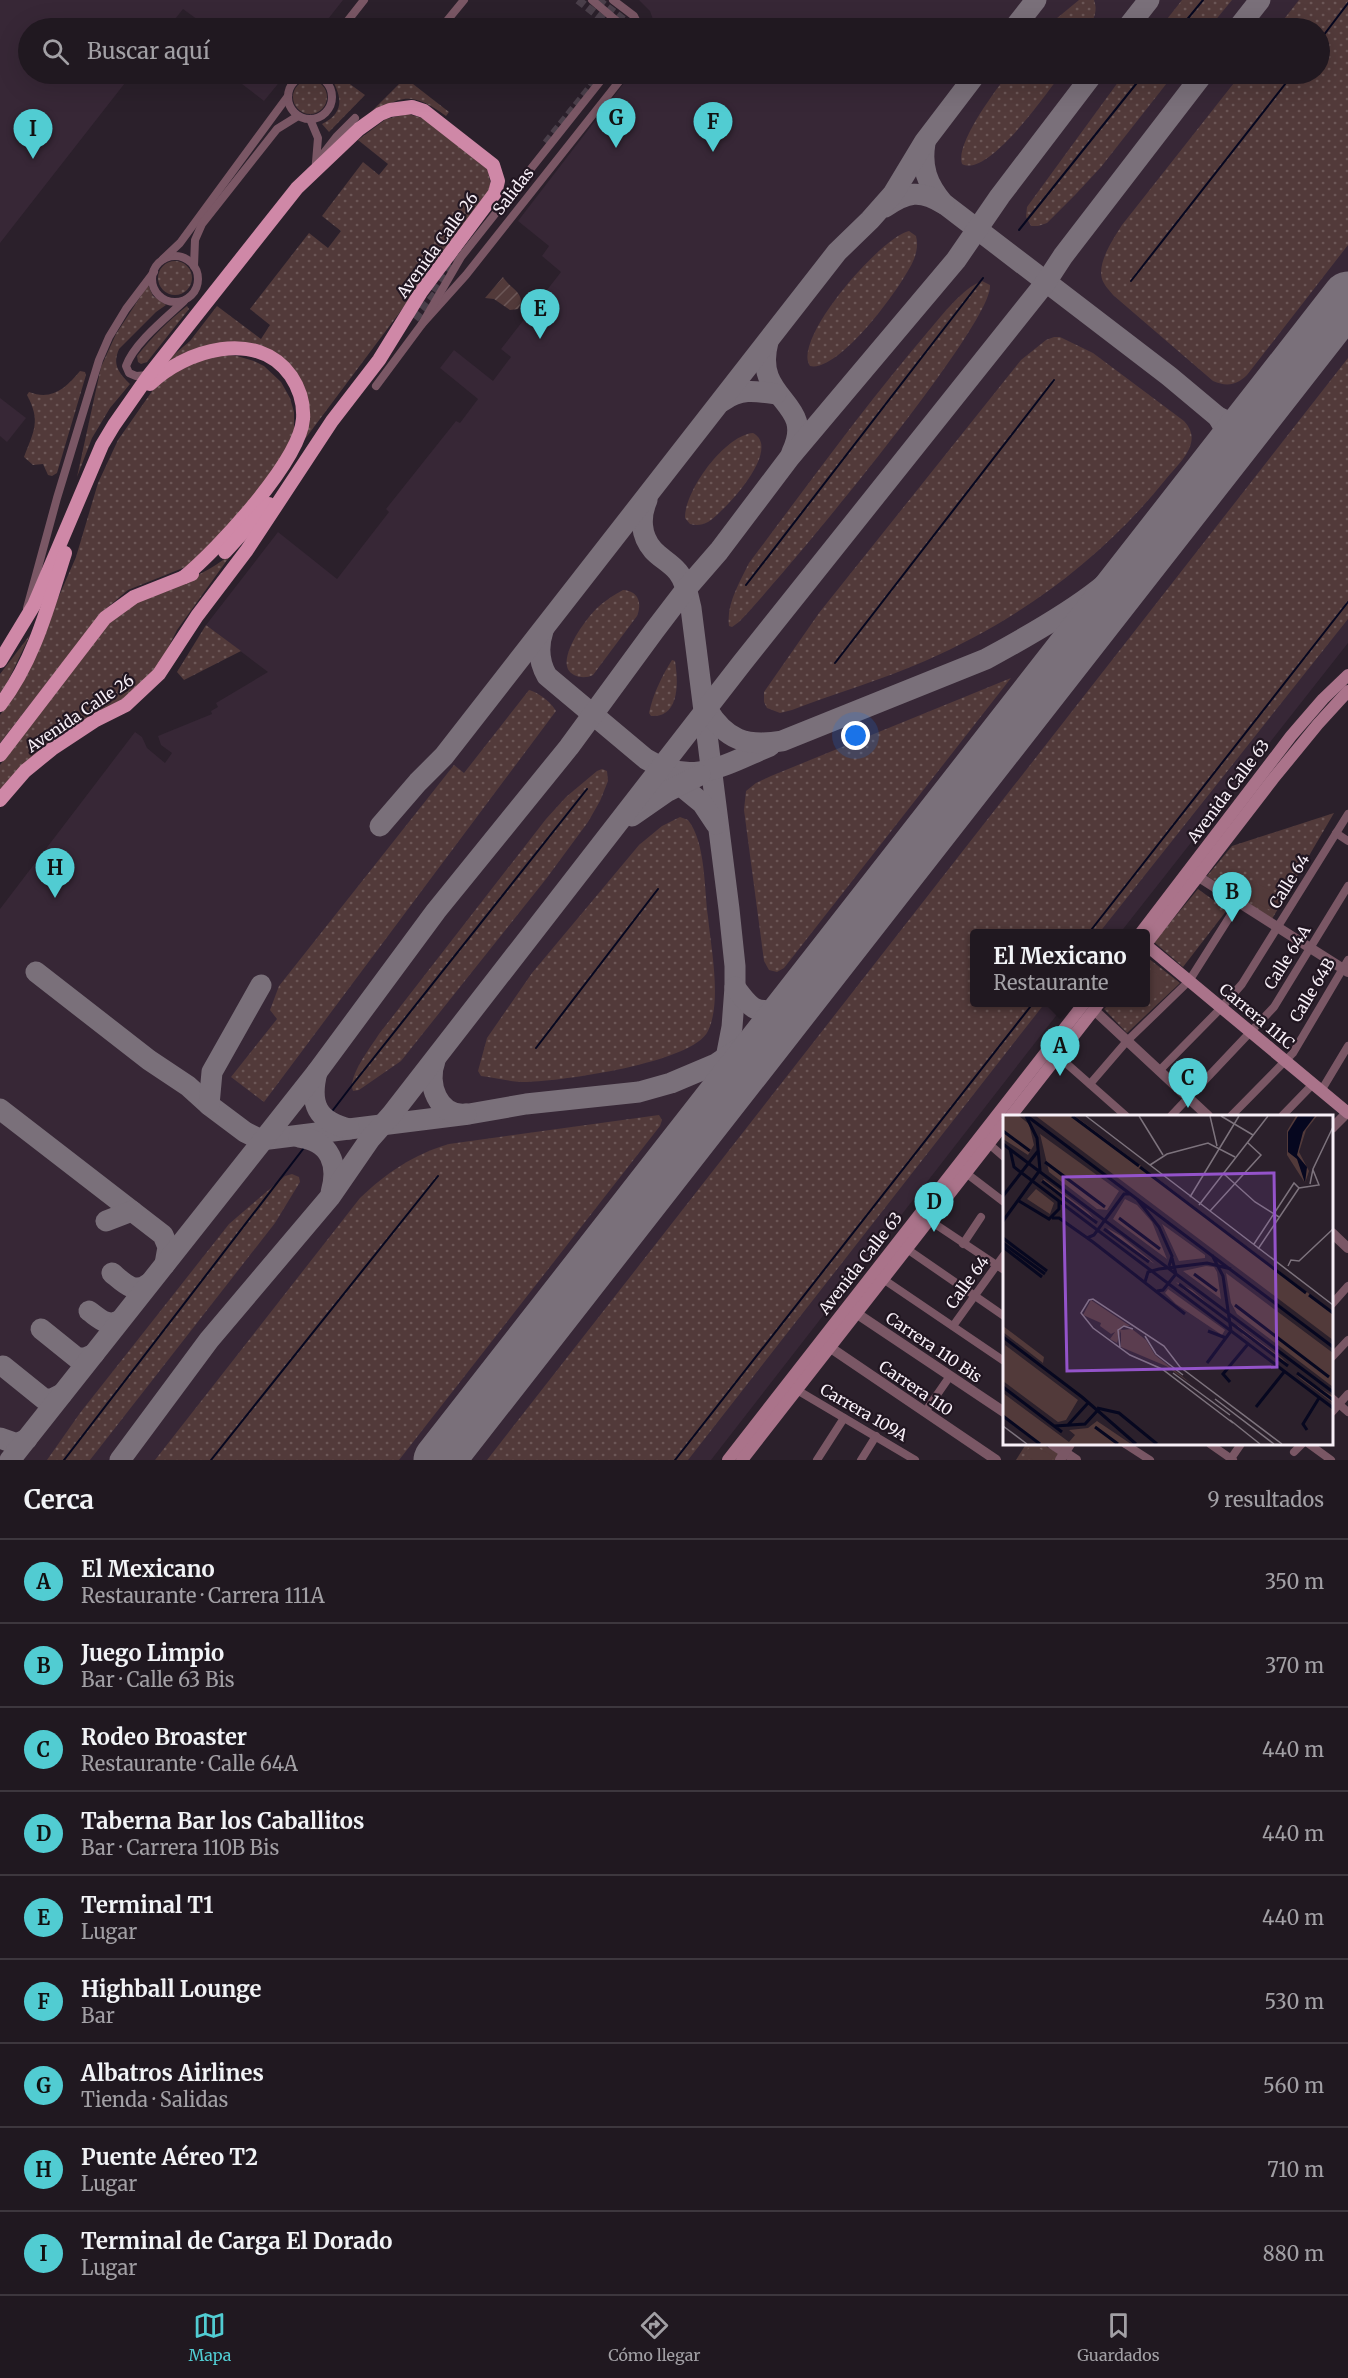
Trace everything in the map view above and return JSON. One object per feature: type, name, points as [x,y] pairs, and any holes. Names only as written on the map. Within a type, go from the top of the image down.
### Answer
[{"type":"main road","name":"Avenida Calle 26","points":[[0,661],[34,605],[106,436],[149,375],[297,188],[369,121],[390,110],[404,107],[424,111],[489,160],[496,171],[498,181],[495,193],[421,292],[379,360],[297,472],[247,550],[197,616],[175,653],[152,683],[126,705],[59,743],[25,771],[0,800]]},
{"type":"main road","points":[[125,408],[154,379],[175,365],[197,354],[221,349],[240,349],[268,356],[285,369],[299,391],[303,419],[301,431],[288,459],[218,546],[184,577]]},
{"type":"main road","name":"Avenida Calle 26","points":[[0,705],[20,676],[35,643],[92,468]]},
{"type":"main road","name":"Avenida Calle 26","points":[[0,755],[105,618],[134,597],[184,577],[220,557],[297,472]]},
{"type":"main road","name":"Avenida Calle 63","points":[[1150,938],[1291,736],[1314,708],[1348,675]]},
{"type":"main road","name":"Avenida Calle 63","points":[[1144,929],[1348,691]]},
{"type":"main road","name":"Carrera 111C","points":[[1150,947],[1348,1113]]},
{"type":"main road","name":"Avenida Calle 63","points":[[1006,1115],[1091,1007]]},
{"type":"main road","name":"Avenida Calle 63","points":[[1013,1115],[1092,1007]]},
{"type":"main road","name":"Avenida Calle 63","points":[[728,1460],[825,1344],[1003,1119]]},
{"type":"main road","name":"Avenida Calle 63","points":[[852,1310],[883,1279],[1003,1127]]},
{"type":"main road","name":"Avenida Calle 63","points":[[742,1460],[797,1390],[825,1344]]},
{"type":"street","points":[[350,18],[364,0]]},
{"type":"street","points":[[449,18],[464,0]]},
{"type":"street","points":[[592,0],[613,18]]},
{"type":"street","points":[[613,0],[635,18]]},
{"type":"street","points":[[186,300],[171,302],[158,294],[152,279],[154,272],[163,259],[180,243],[288,96],[292,84]]},
{"type":"street","points":[[288,96],[289,104],[298,116],[310,119],[323,115],[332,104],[332,90],[329,84]]},
{"type":"street","name":"Salidas","points":[[422,324],[461,257],[598,84]]},
{"type":"street","name":"Salidas","points":[[376,387],[422,324],[466,275],[617,84]]},
{"type":"street","points":[[149,375],[136,376],[129,373],[126,366],[144,341],[196,288],[195,240],[202,224],[277,129],[298,116]]},
{"type":"street","points":[[297,188],[337,135],[355,118]]},
{"type":"street","points":[[310,119],[318,138],[316,163]]},
{"type":"street","points":[[163,259],[183,257],[194,266]]},
{"type":"street","name":"Avenida Calle 26","points":[[21,628],[99,360],[109,337],[126,309],[154,272]]},
{"type":"street","name":"Calle 64","points":[[1159,1071],[1242,984],[1348,814]]},
{"type":"street","points":[[1336,833],[1348,841]]},
{"type":"street","points":[[1194,873],[1311,948],[1346,967]]},
{"type":"street","name":"Calle 64A","points":[[1172,1115],[1274,1007],[1348,886]]},
{"type":"street","points":[[1090,1084],[1127,1041],[1189,981],[1239,902]]},
{"type":"street","name":"Calle 64B","points":[[1232,1115],[1286,1061],[1346,967]]},
{"type":"street","points":[[1095,1007],[1127,1041],[1207,1115]]},
{"type":"street","points":[[1283,1115],[1317,1088],[1348,1046]]},
{"type":"street","points":[[1058,1056],[1125,1115]]},
{"type":"street","points":[[1333,1127],[1348,1113]]},
{"type":"street","points":[[989,1144],[1003,1155]]},
{"type":"street","points":[[966,1173],[1003,1201]]},
{"type":"street","points":[[963,1244],[981,1217]]},
{"type":"street","points":[[929,1220],[1001,1268]]},
{"type":"street","points":[[1334,1239],[1348,1248]]},
{"type":"street","points":[[907,1249],[1003,1315]]},
{"type":"street","name":"Calle 64","points":[[953,1326],[975,1296],[1001,1268]]},
{"type":"street","points":[[883,1279],[1003,1360]]},
{"type":"street","points":[[1333,1303],[1348,1286]]},
{"type":"street","name":"Carrera 110 Bis","points":[[852,1310],[1003,1411]]},
{"type":"street","points":[[1333,1357],[1348,1340]]},
{"type":"street","name":"Carrera 110","points":[[825,1344],[996,1460]]},
{"type":"street","points":[[925,1412],[951,1376]]},
{"type":"street","name":"Carrera 109A","points":[[797,1390],[909,1458]]},
{"type":"street","points":[[1348,1394],[1334,1405],[1348,1412]]},
{"type":"street","points":[[817,1460],[844,1418]]},
{"type":"street","points":[[861,1460],[876,1436]]},
{"type":"street","points":[[1128,1445],[1150,1460]]},
{"type":"street","points":[[1213,1445],[1232,1460],[1240,1445]]},
{"type":"street","points":[[1294,1452],[1300,1445]]},
{"type":"street","points":[[1312,1445],[1331,1460]]},
{"type":"street","points":[[1065,1452],[1076,1460]]},
{"type":"shaded area","points":[[0,0],[343,0],[329,18],[195,18],[183,9],[176,18],[18,18],[18,84],[124,84],[0,243]]},
{"type":"shaded area","points":[[639,0],[1348,0],[1348,643],[1123,929],[970,929],[970,1007],[1063,1007],[711,1460],[0,1460],[0,909],[135,732],[142,737],[147,748],[165,763],[172,753],[161,745],[158,736],[212,714],[211,711],[218,707],[216,703],[268,672],[206,625],[278,532],[337,579],[389,512],[386,509],[456,421],[460,423],[478,399],[440,368],[454,350],[493,381],[511,357],[501,349],[561,272],[542,256],[549,246],[518,221],[623,84],[1330,84],[1330,18],[652,18],[650,11]]},
{"type":"shaded area","points":[[1079,0],[1094,0],[1094,18],[1057,18]]},
{"type":"shaded area","points":[[1182,0],[1232,0],[1217,18],[1168,18]]},
{"type":"shaded area","points":[[1299,0],[1348,0],[1348,245],[1247,375],[1236,383],[1223,384],[1213,381],[1113,295],[1102,279],[1102,265],[1107,250],[1122,225],[1233,84],[1330,84],[1330,18],[1285,18]]},
{"type":"shaded area","points":[[242,84],[278,84],[264,101]]},
{"type":"shaded area","points":[[299,84],[321,84],[326,90],[326,104],[317,113],[303,113],[294,104],[294,90]]},
{"type":"shaded area","points":[[334,84],[350,84],[365,95],[329,132],[322,124],[336,113],[339,107]]},
{"type":"shaded area","points":[[399,84],[413,84],[449,112],[446,116],[422,102],[403,99],[394,101],[362,121]]},
{"type":"shaded area","points":[[1001,84],[1053,84],[1030,115],[1001,147],[986,159],[973,165],[962,164],[961,155],[964,144]]},
{"type":"shaded area","points":[[1117,84],[1166,84],[1101,167],[1047,223],[1031,226],[1026,217],[1027,207]]},
{"type":"shaded area","points":[[408,114],[426,119],[487,168],[492,189],[302,443],[304,396],[257,347],[172,360],[159,367],[190,341],[217,306],[261,339],[270,325],[250,309],[309,233],[328,248],[341,231],[322,216],[363,162],[379,175],[388,164],[358,140],[386,119]]},
{"type":"shaded area","points":[[909,231],[916,236],[915,256],[898,287],[853,342],[837,356],[822,364],[810,366],[808,353],[814,335],[842,291],[879,251],[896,237]]},
{"type":"shaded area","points":[[175,261],[187,266],[192,278],[187,290],[175,295],[163,290],[158,278],[163,266]]},
{"type":"shaded area","points":[[503,277],[521,299],[518,309],[510,310],[494,299],[485,298]]},
{"type":"shaded area","points":[[982,281],[990,285],[982,309],[923,398],[837,508],[761,598],[739,622],[732,627],[729,626],[732,601],[749,563],[903,362],[952,304],[967,290]]},
{"type":"shaded area","points":[[148,285],[153,296],[166,305],[119,349],[116,360],[118,368],[130,384],[110,408],[92,438],[77,477],[101,367],[116,334]]},
{"type":"shaded area","points":[[187,306],[189,309],[147,362],[141,364],[138,362],[137,356],[148,342]]},
{"type":"shaded area","points":[[1060,337],[1093,353],[1184,421],[1192,437],[1188,452],[1183,459],[1141,508],[1086,561],[1057,585],[993,627],[925,661],[876,680],[792,710],[780,713],[767,708],[764,702],[764,692],[819,613],[1021,360],[1046,340]]},
{"type":"shaded area","points":[[221,355],[237,356],[254,361],[264,366],[281,382],[290,398],[294,412],[294,430],[285,456],[244,509],[188,566],[128,590],[102,612],[0,743],[0,715],[19,688],[76,557],[98,483],[118,440],[155,387],[185,364]]},
{"type":"shaded area","points":[[1348,358],[1348,619],[1102,929],[970,929],[970,1007],[1042,1007],[688,1460],[487,1460]]},
{"type":"shaded area","points":[[80,371],[85,372],[86,375],[57,473],[52,476],[48,475],[43,464],[33,465],[24,457],[33,433],[35,419],[27,395],[29,392],[52,394],[69,383]]},
{"type":"shaded area","points":[[0,398],[26,418],[7,442],[0,436]]},
{"type":"shaded area","points":[[753,433],[760,441],[761,452],[748,479],[716,516],[699,525],[690,524],[685,518],[686,507],[708,466],[730,443]]},
{"type":"shaded area","points":[[229,555],[177,630],[160,664],[141,688],[0,794],[0,765],[116,614],[143,598],[202,573]]},
{"type":"shaded area","points":[[623,590],[633,593],[638,599],[637,616],[593,675],[579,677],[574,675],[568,669],[567,662],[568,652],[578,632],[596,609]]},
{"type":"shaded area","points":[[206,625],[241,651],[184,680],[177,672]]},
{"type":"shaded area","points":[[30,635],[6,685],[0,693],[0,674]]},
{"type":"shaded area","points":[[672,660],[675,661],[677,677],[673,704],[661,715],[651,716],[649,713],[655,692]]},
{"type":"shaded area","points":[[1011,678],[784,968],[777,972],[769,970],[764,961],[744,810],[746,791],[771,776]]},
{"type":"shaded area","points":[[529,690],[544,698],[556,711],[264,1102],[231,1077],[277,1019],[270,1010],[279,986],[454,765],[464,773]]},
{"type":"shaded area","points":[[602,769],[607,771],[608,781],[600,801],[588,822],[546,879],[401,1061],[359,1090],[353,1091],[353,1078],[356,1070],[379,1034],[546,819],[566,797]]},
{"type":"shaded area","points":[[1334,813],[1272,919],[1207,876],[1232,846]]},
{"type":"shaded area","points":[[680,817],[688,820],[694,830],[703,866],[715,990],[712,1019],[708,1031],[697,1042],[678,1052],[653,1061],[595,1074],[527,1082],[481,1076],[478,1071],[487,1038],[532,973],[639,845],[662,826]]},
{"type":"shaded area","points":[[1252,881],[1282,896],[1274,912],[1245,897]]},
{"type":"shaded area","points":[[1198,889],[1227,910],[1183,967],[1154,942]]},
{"type":"shaded area","points":[[1150,960],[1180,983],[1127,1033],[1104,1009],[1106,1007],[1150,1007]]},
{"type":"shaded area","points":[[1153,971],[1167,984],[1150,1004],[1150,975]]},
{"type":"shaded area","points":[[659,1115],[662,1120],[660,1126],[399,1460],[155,1460],[360,1198],[390,1173],[424,1153],[449,1144]]},
{"type":"shaded area","points":[[292,1174],[299,1177],[300,1182],[275,1223],[90,1460],[47,1460],[80,1413],[229,1224],[285,1176]]},
{"type":"shaded area","points":[[1025,1445],[1044,1445],[1061,1455],[1058,1460],[1016,1460]]},
{"type":"shaded area","points":[[1030,1445],[1033,1445],[1053,1456],[1051,1460],[1033,1460],[1025,1455]]},
{"type":"waterway","points":[[1188,18],[1203,0]]},
{"type":"waterway","points":[[1330,27],[1348,3]]},
{"type":"waterway","points":[[1019,230],[1136,84]]},
{"type":"waterway","points":[[1131,281],[1285,84]]},
{"type":"waterway","points":[[746,585],[983,278]]},
{"type":"waterway","points":[[835,663],[1054,380]]},
{"type":"waterway","points":[[1092,929],[1348,602]]},
{"type":"waterway","points":[[64,1460],[353,1084],[587,789]]},
{"type":"waterway","points":[[536,1048],[658,889]]},
{"type":"waterway","points":[[675,1460],[1030,1007]]},
{"type":"waterway","points":[[211,1460],[438,1176]]},
{"type":"taxiway","points":[[1022,18],[1036,0]]},
{"type":"taxiway","points":[[1135,18],[1149,0]]},
{"type":"taxiway","points":[[1246,18],[1260,0]]},
{"type":"taxiway","points":[[380,826],[444,756],[837,252],[893,194],[925,141],[968,84]]},
{"type":"taxiway","points":[[10,1460],[317,1072],[436,911],[569,747],[686,589],[719,551],[790,457],[956,260],[1000,196],[1085,84]]},
{"type":"taxiway","points":[[120,1460],[209,1340],[330,1197],[370,1139],[392,1114],[742,663],[1046,282],[1063,256],[1195,84]]},
{"type":"taxiway","points":[[925,143],[926,175],[943,203],[1169,376],[1218,417],[1226,436],[1225,452],[1222,458]]},
{"type":"taxiway","points":[[885,207],[900,198],[914,194],[928,196],[944,204]]},
{"type":"taxiway","points":[[768,342],[765,362],[769,377],[797,422],[797,435],[792,452]]},
{"type":"taxiway","points":[[723,401],[742,392],[776,394]]},
{"type":"taxiway","points":[[1218,417],[1237,422],[1246,421],[1255,416]]},
{"type":"taxiway","points":[[647,500],[642,519],[646,538],[653,550],[681,576],[691,608],[735,966],[732,1027],[726,1058],[705,1107],[684,1147]]},
{"type":"taxiway","points":[[707,709],[722,728],[738,739],[758,743],[782,741],[986,659],[1086,599],[1132,559],[1185,506]]},
{"type":"taxiway","points":[[543,631],[540,654],[547,676],[646,759],[663,768],[679,772],[709,770],[770,746]]},
{"type":"taxiway","points":[[632,816],[668,791],[700,775]]},
{"type":"taxiway","points":[[669,776],[702,803],[716,824]]},
{"type":"taxiway","points":[[36,972],[149,1060],[188,1086],[245,1132],[261,1140],[469,1114],[526,1104],[639,1092],[671,1083],[716,1064],[785,1017]]},
{"type":"taxiway","points":[[209,1105],[212,1072],[261,985]]},
{"type":"taxiway","points":[[735,987],[748,1003],[759,1010],[792,1009]]},
{"type":"taxiway","points":[[435,1061],[432,1079],[437,1097],[448,1110],[466,1114]]},
{"type":"taxiway","points":[[317,1072],[314,1093],[318,1110],[329,1121],[349,1129]]},
{"type":"taxiway","points":[[0,1109],[163,1235],[168,1247],[165,1264]]},
{"type":"taxiway","points":[[299,1137],[319,1144],[330,1156],[334,1173],[331,1193]]},
{"type":"taxiway","points":[[106,1221],[132,1211]]},
{"type":"taxiway","points":[[112,1273],[133,1288],[148,1284]]},
{"type":"taxiway","points":[[89,1311],[107,1322],[119,1321]]},
{"type":"taxiway","points":[[41,1329],[77,1358],[85,1358],[94,1354]]},
{"type":"taxiway","points":[[3,1366],[44,1399],[52,1399],[62,1394]]},
{"type":"taxiway","points":[[0,1438],[17,1444],[27,1439]]},
{"type":"runway","points":[[439,1460],[1348,297]]},
{"type":"tunnel","points":[[578,0],[601,18]]},
{"type":"tunnel","points":[[598,0],[621,18]]},
{"type":"tunnel","points":[[546,143],[593,84]]},
{"type":"tunnel","points":[[433,291],[462,250]]},
{"type":"tunnel","points":[[415,319],[439,289]]},
{"type":"place","name":"Albatros Airlines","points":[[616,148]]},
{"type":"place","name":"Highball Lounge","points":[[713,152]]},
{"type":"place","name":"Terminal de Carga El Dorado","points":[[33,159]]},
{"type":"place","name":"Terminal T1","points":[[540,339]]},
{"type":"place","name":"Puente Aéreo T2","points":[[55,898]]},
{"type":"place","name":"Juego Limpio","points":[[1232,922]]},
{"type":"place","name":"El Mexicano","points":[[1060,1076]]},
{"type":"place","name":"Rodeo Broaster","points":[[1188,1108]]},
{"type":"place","name":"Taberna Bar los Caballitos","points":[[934,1232]]}]
